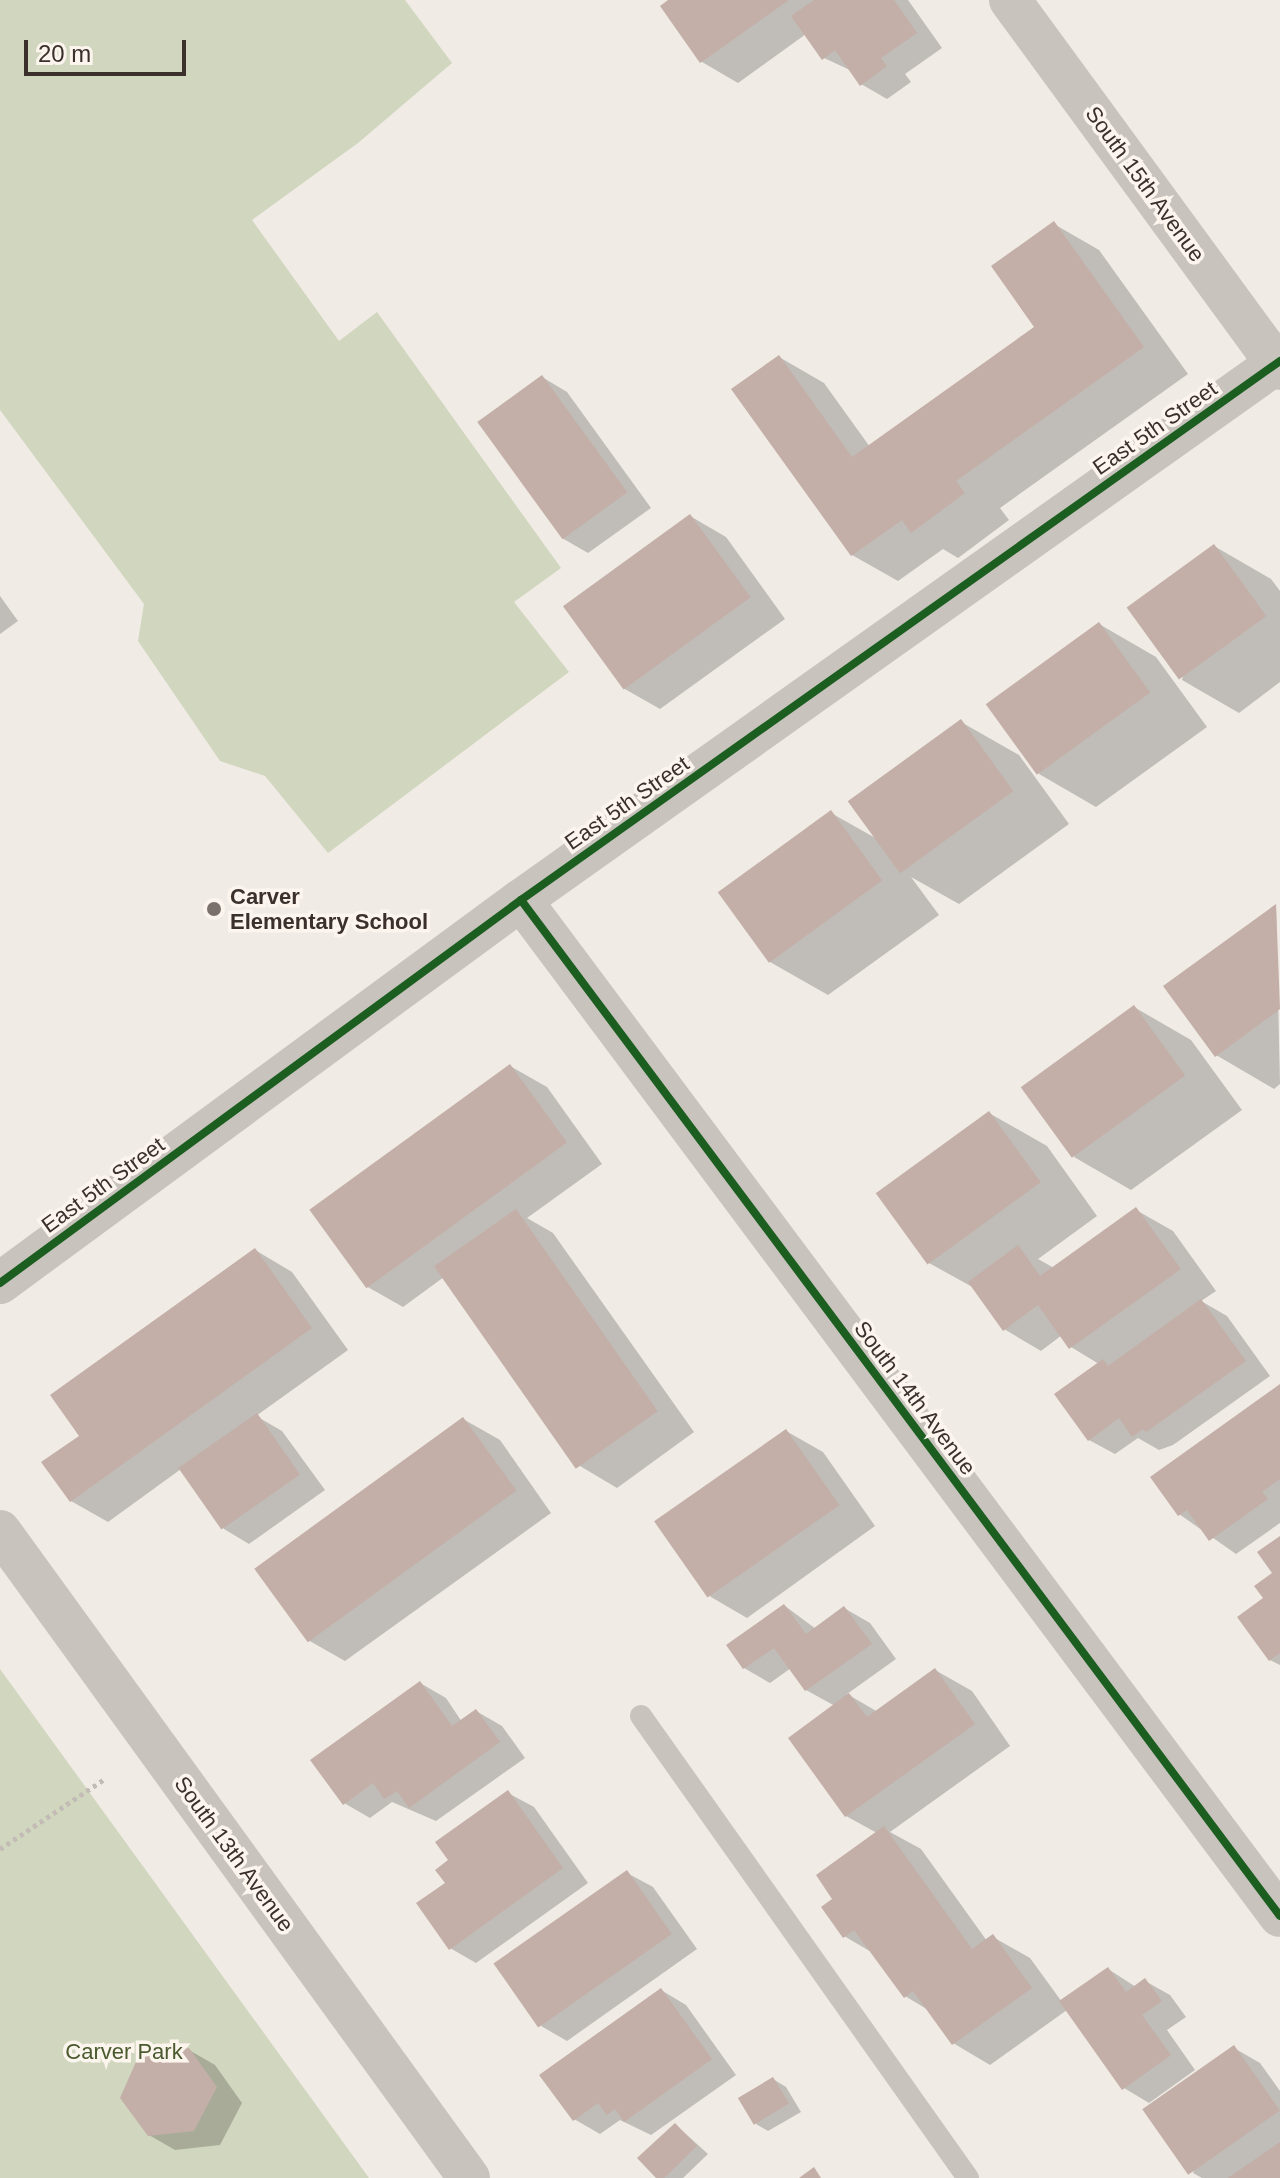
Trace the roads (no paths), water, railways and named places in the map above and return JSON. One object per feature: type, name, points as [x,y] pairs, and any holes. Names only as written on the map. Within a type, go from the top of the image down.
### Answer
[{"type":"street","name":"South 15th Avenue","points":[[1010,0],[1279,365]]},
{"type":"street","name":"East 5th Street","points":[[0,1283],[521,900],[1279,365]]},
{"type":"street","name":"South 14th Avenue","points":[[521,900],[1280,1916]]},
{"type":"street","name":"South 13th Avenue","points":[[0,1531],[469,2178]]},
{"type":"lane","points":[[641,1716],[968,2178]]},
{"type":"place","name":"Carver Elementary School","points":[[214,909]]},
{"type":"park label","name":"Carver Park","points":[[124,2052]]}]
